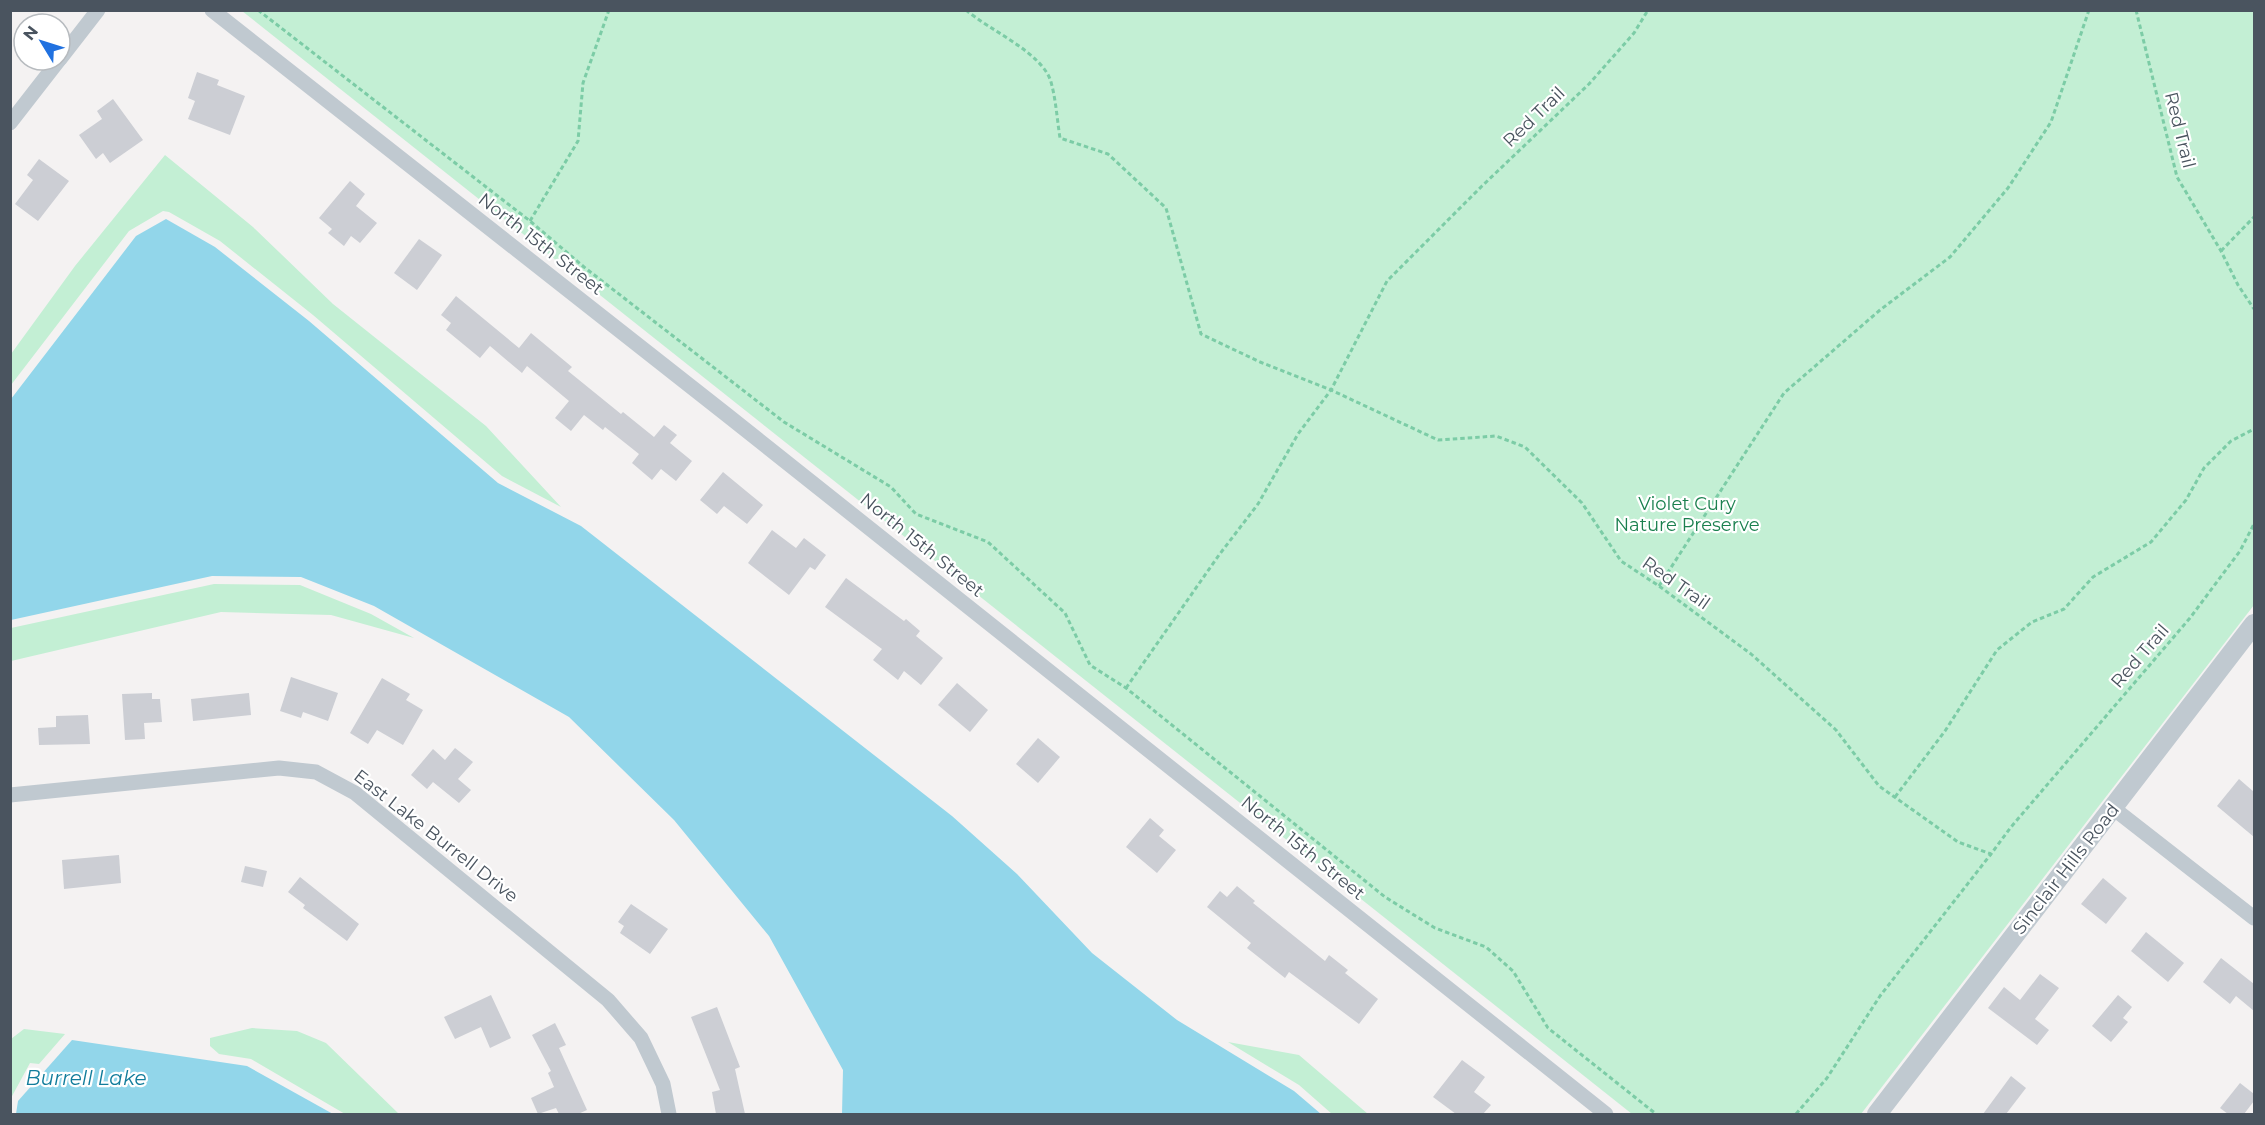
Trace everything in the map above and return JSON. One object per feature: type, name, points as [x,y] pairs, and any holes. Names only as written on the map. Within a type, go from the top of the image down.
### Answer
[{"type":"street","points":[[72,44],[98,10]]},
{"type":"street","name":"North 15th Street","points":[[212,10],[737,422],[1606,1114]]},
{"type":"street","points":[[10,123],[50,72]]},
{"type":"street","name":"Sinclair Hills Road","points":[[1877,1114],[2254,624]]},
{"type":"street","name":"East Lake Burrell Drive","points":[[10,795],[279,768],[316,772],[355,793],[608,1000],[641,1038],[663,1084],[669,1114]]},
{"type":"street","points":[[2114,808],[2254,918]]},
{"type":"path","points":[[258,10],[784,422],[891,487],[916,514],[988,542],[1065,613],[1090,665],[1126,688],[1385,897],[1435,928],[1486,947],[1513,971],[1548,1028],[1656,1114]]},
{"type":"path","points":[[530,221],[578,141],[583,83],[609,10]]},
{"type":"path","points":[[966,10],[979,21],[1032,54],[1050,80],[1060,138],[1108,154],[1166,208],[1201,334],[1260,362],[1331,390],[1298,434],[1258,504],[1219,555],[1126,688]]},
{"type":"path","name":"Red Trail","points":[[1648,10],[1634,33],[1589,84],[1387,281],[1331,390],[1438,440],[1496,436],[1525,447],[1582,503],[1621,561],[1751,654],[1836,730],[1879,786],[1958,842],[1991,854],[2011,827],[2190,618],[2240,551],[2254,525]]},
{"type":"path","points":[[1659,586],[1784,393],[1880,310],[1950,256],[2008,188],[2051,122],[2089,10]]},
{"type":"path","name":"Red Trail","points":[[2136,10],[2177,177],[2254,309]]},
{"type":"path","points":[[2221,251],[2254,217]]},
{"type":"path","points":[[1895,797],[1945,731],[1996,650],[2032,622],[2064,609],[2093,577],[2151,542],[2186,500],[2204,468],[2232,441],[2254,429]]},
{"type":"path","points":[[1796,1114],[1827,1078],[1880,996],[1991,854]]},
{"type":"green space","name":"Violet Cury Nature Preserve","points":[[242,11],[2254,11],[2254,605],[1861,1114],[1632,1114]]},
{"type":"green space","points":[[165,155],[253,227],[333,304],[486,426],[561,507],[502,476],[313,315],[220,241],[169,212],[163,211],[129,231],[11,385],[11,354],[75,266]]},
{"type":"green space","points":[[214,584],[300,585],[371,614],[414,638],[331,615],[221,612],[11,661],[11,628]]},
{"type":"green space","points":[[252,1028],[297,1031],[326,1043],[399,1114],[345,1114],[251,1059],[219,1054],[210,1046],[210,1038]]},
{"type":"green space","points":[[24,1029],[65,1034],[39,1064],[30,1063],[11,1098],[11,1039]]},
{"type":"green space","points":[[1228,1042],[1299,1055],[1368,1114],[1332,1114],[1299,1085]]},
{"type":"water","points":[[166,219],[215,247],[309,321],[498,483],[581,526],[952,816],[1017,874],[1092,953],[1177,1020],[1294,1091],[1321,1114],[842,1114],[843,1070],[769,936],[674,820],[569,717],[374,606],[301,577],[212,576],[11,620],[11,399],[136,236]]},
{"type":"water","name":"Burrell Lake","points":[[72,1040],[247,1066],[333,1114],[16,1114],[18,1101]]},
{"type":"building","points":[[197,72],[219,80],[217,85],[245,96],[230,135],[188,119],[195,101],[188,98]]},
{"type":"building","points":[[113,99],[143,140],[110,163],[103,153],[96,159],[79,135],[102,119],[97,111]]},
{"type":"building","points":[[39,159],[69,181],[38,221],[15,204],[33,180],[27,175]]},
{"type":"building","points":[[350,181],[365,194],[356,206],[377,223],[360,243],[351,236],[344,246],[328,233],[332,229],[319,218]]},
{"type":"building","points":[[419,239],[442,255],[417,290],[394,273]]},
{"type":"building","points":[[456,296],[519,348],[531,333],[572,367],[568,371],[621,414],[623,412],[654,437],[664,425],[677,435],[670,443],[692,461],[676,481],[661,469],[652,480],[632,463],[639,454],[605,427],[603,430],[584,415],[571,431],[555,418],[569,401],[527,366],[522,373],[490,346],[480,358],[446,330],[451,323],[441,315]]},
{"type":"building","points":[[723,472],[763,505],[747,524],[724,506],[717,514],[700,500]]},
{"type":"building","points":[[772,530],[796,548],[804,538],[826,555],[815,570],[810,567],[789,595],[748,563]]},
{"type":"building","points":[[846,578],[904,621],[906,619],[920,631],[916,636],[943,658],[921,685],[904,671],[898,680],[873,660],[882,649],[825,607]]},
{"type":"building","points":[[291,677],[338,693],[328,721],[303,712],[301,718],[280,711]]},
{"type":"building","points":[[382,678],[410,694],[406,700],[423,710],[403,745],[377,730],[368,744],[350,733]]},
{"type":"building","points":[[957,683],[988,710],[970,732],[938,705]]},
{"type":"building","points":[[152,693],[152,699],[160,699],[162,722],[144,723],[145,739],[125,740],[122,694]]},
{"type":"building","points":[[249,693],[251,715],[193,721],[191,699]]},
{"type":"building","points":[[88,715],[90,744],[39,745],[38,728],[56,727],[56,716]]},
{"type":"building","points":[[1038,738],[1060,757],[1038,783],[1016,764]]},
{"type":"building","points":[[455,748],[473,762],[458,779],[471,790],[459,803],[433,782],[427,789],[411,775],[433,749],[445,760]]},
{"type":"building","points":[[2239,779],[2254,792],[2254,837],[2217,806]]},
{"type":"building","points":[[1150,818],[1164,830],[1159,836],[1176,850],[1157,873],[1126,847]]},
{"type":"building","points":[[119,855],[121,883],[64,889],[62,860]]},
{"type":"building","points":[[245,866],[267,871],[263,887],[241,882]]},
{"type":"building","points":[[300,877],[359,924],[347,941],[303,908],[305,905],[288,892]]},
{"type":"building","points":[[2103,878],[2127,898],[2106,924],[2081,904]]},
{"type":"building","points":[[1237,886],[1255,901],[1253,903],[1325,961],[1329,955],[1348,970],[1345,973],[1378,999],[1359,1024],[1289,972],[1285,978],[1247,948],[1251,943],[1207,907],[1220,891],[1227,897]]},
{"type":"building","points":[[631,904],[668,929],[650,954],[620,933],[624,926],[618,922]]},
{"type":"building","points":[[2146,932],[2184,963],[2168,982],[2131,951]]},
{"type":"building","points":[[2221,958],[2254,984],[2254,1011],[2236,996],[2230,1004],[2203,982]]},
{"type":"building","points":[[2040,974],[2059,988],[2035,1019],[2049,1030],[2037,1045],[1988,1008],[2004,987],[2020,1000]]},
{"type":"building","points":[[491,995],[511,1038],[490,1048],[481,1027],[455,1039],[444,1017]]},
{"type":"building","points":[[2118,995],[2132,1007],[2123,1018],[2128,1022],[2111,1042],[2092,1026]]},
{"type":"building","points":[[717,1007],[740,1067],[735,1069],[745,1114],[716,1114],[712,1092],[720,1090],[691,1017]]},
{"type":"building","points":[[555,1023],[566,1045],[559,1048],[587,1110],[578,1114],[559,1114],[556,1108],[538,1114],[531,1098],[554,1087],[548,1073],[551,1071],[532,1035]]},
{"type":"building","points":[[1462,1060],[1485,1077],[1474,1092],[1491,1105],[1483,1114],[1456,1114],[1433,1097]]},
{"type":"building","points":[[2011,1076],[2026,1088],[2006,1114],[1983,1114]]},
{"type":"building","points":[[2240,1083],[2254,1094],[2254,1101],[2244,1114],[2228,1114],[2220,1108]]}]
